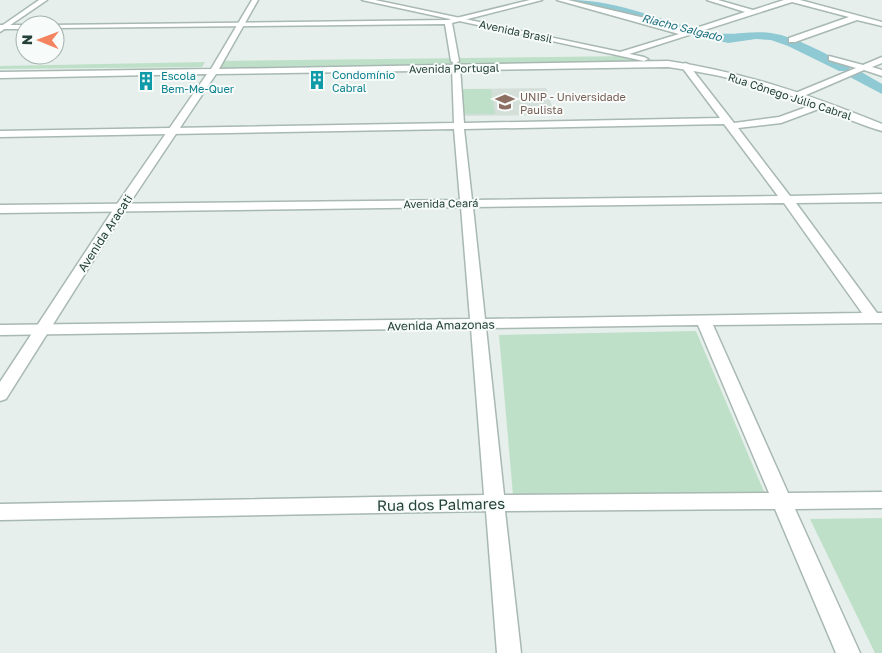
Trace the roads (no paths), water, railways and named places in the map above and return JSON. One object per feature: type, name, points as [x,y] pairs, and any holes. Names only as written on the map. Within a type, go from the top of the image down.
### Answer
[{"type":"street","points":[[1,28],[44,0]]},
{"type":"street","name":"Avenida Aracati","points":[[0,395],[121,208],[174,132],[242,24],[254,0]]},
{"type":"street","name":"Avenida Brasil","points":[[365,0],[668,64]]},
{"type":"street","points":[[65,26],[448,22],[539,0]]},
{"type":"street","points":[[560,0],[689,33]]},
{"type":"street","points":[[710,0],[752,12]]},
{"type":"street","points":[[623,54],[792,0],[882,24]]},
{"type":"street","points":[[792,40],[858,17]]},
{"type":"street","points":[[448,22],[456,64],[459,126],[509,653]]},
{"type":"street","points":[[1,28],[15,27]]},
{"type":"street","name":"Avenida Portugal","points":[[0,75],[641,58]]},
{"type":"street","points":[[832,58],[882,73]]},
{"type":"street","points":[[796,96],[882,60]]},
{"type":"street","name":"Avenida Portugal","points":[[456,64],[668,64]]},
{"type":"street","name":"Rua Cônego Júlio Cabral","points":[[668,64],[685,66],[740,79],[796,96],[882,128]]},
{"type":"street","points":[[685,66],[878,318]]},
{"type":"street","name":"Avenida Portugal","points":[[0,68],[215,68]]},
{"type":"street","points":[[0,134],[459,126],[728,124],[781,120],[821,105]]},
{"type":"street","name":"Avenida Ceará","points":[[0,209],[882,198]]},
{"type":"street","name":"Avenida Amazonas","points":[[0,330],[878,318]]},
{"type":"street","points":[[703,320],[780,501],[848,653]]},
{"type":"street","name":"Rua dos Palmares","points":[[0,512],[495,503],[882,500]]},
{"type":"waterway","name":"Riacho Salgado","points":[[576,0],[630,12],[706,35],[728,39],[756,36],[772,37],[792,43],[844,68]]},
{"type":"waterway","name":"Riacho Salgado","points":[[853,73],[882,90]]},
{"type":"place","name":"Condomínio Cabral","points":[[317,80]]},
{"type":"place","name":"Escola Bem-Me-Quer","points":[[146,81]]},
{"type":"place","name":"UNIP - Universidade Paulista","points":[[505,102]]}]
